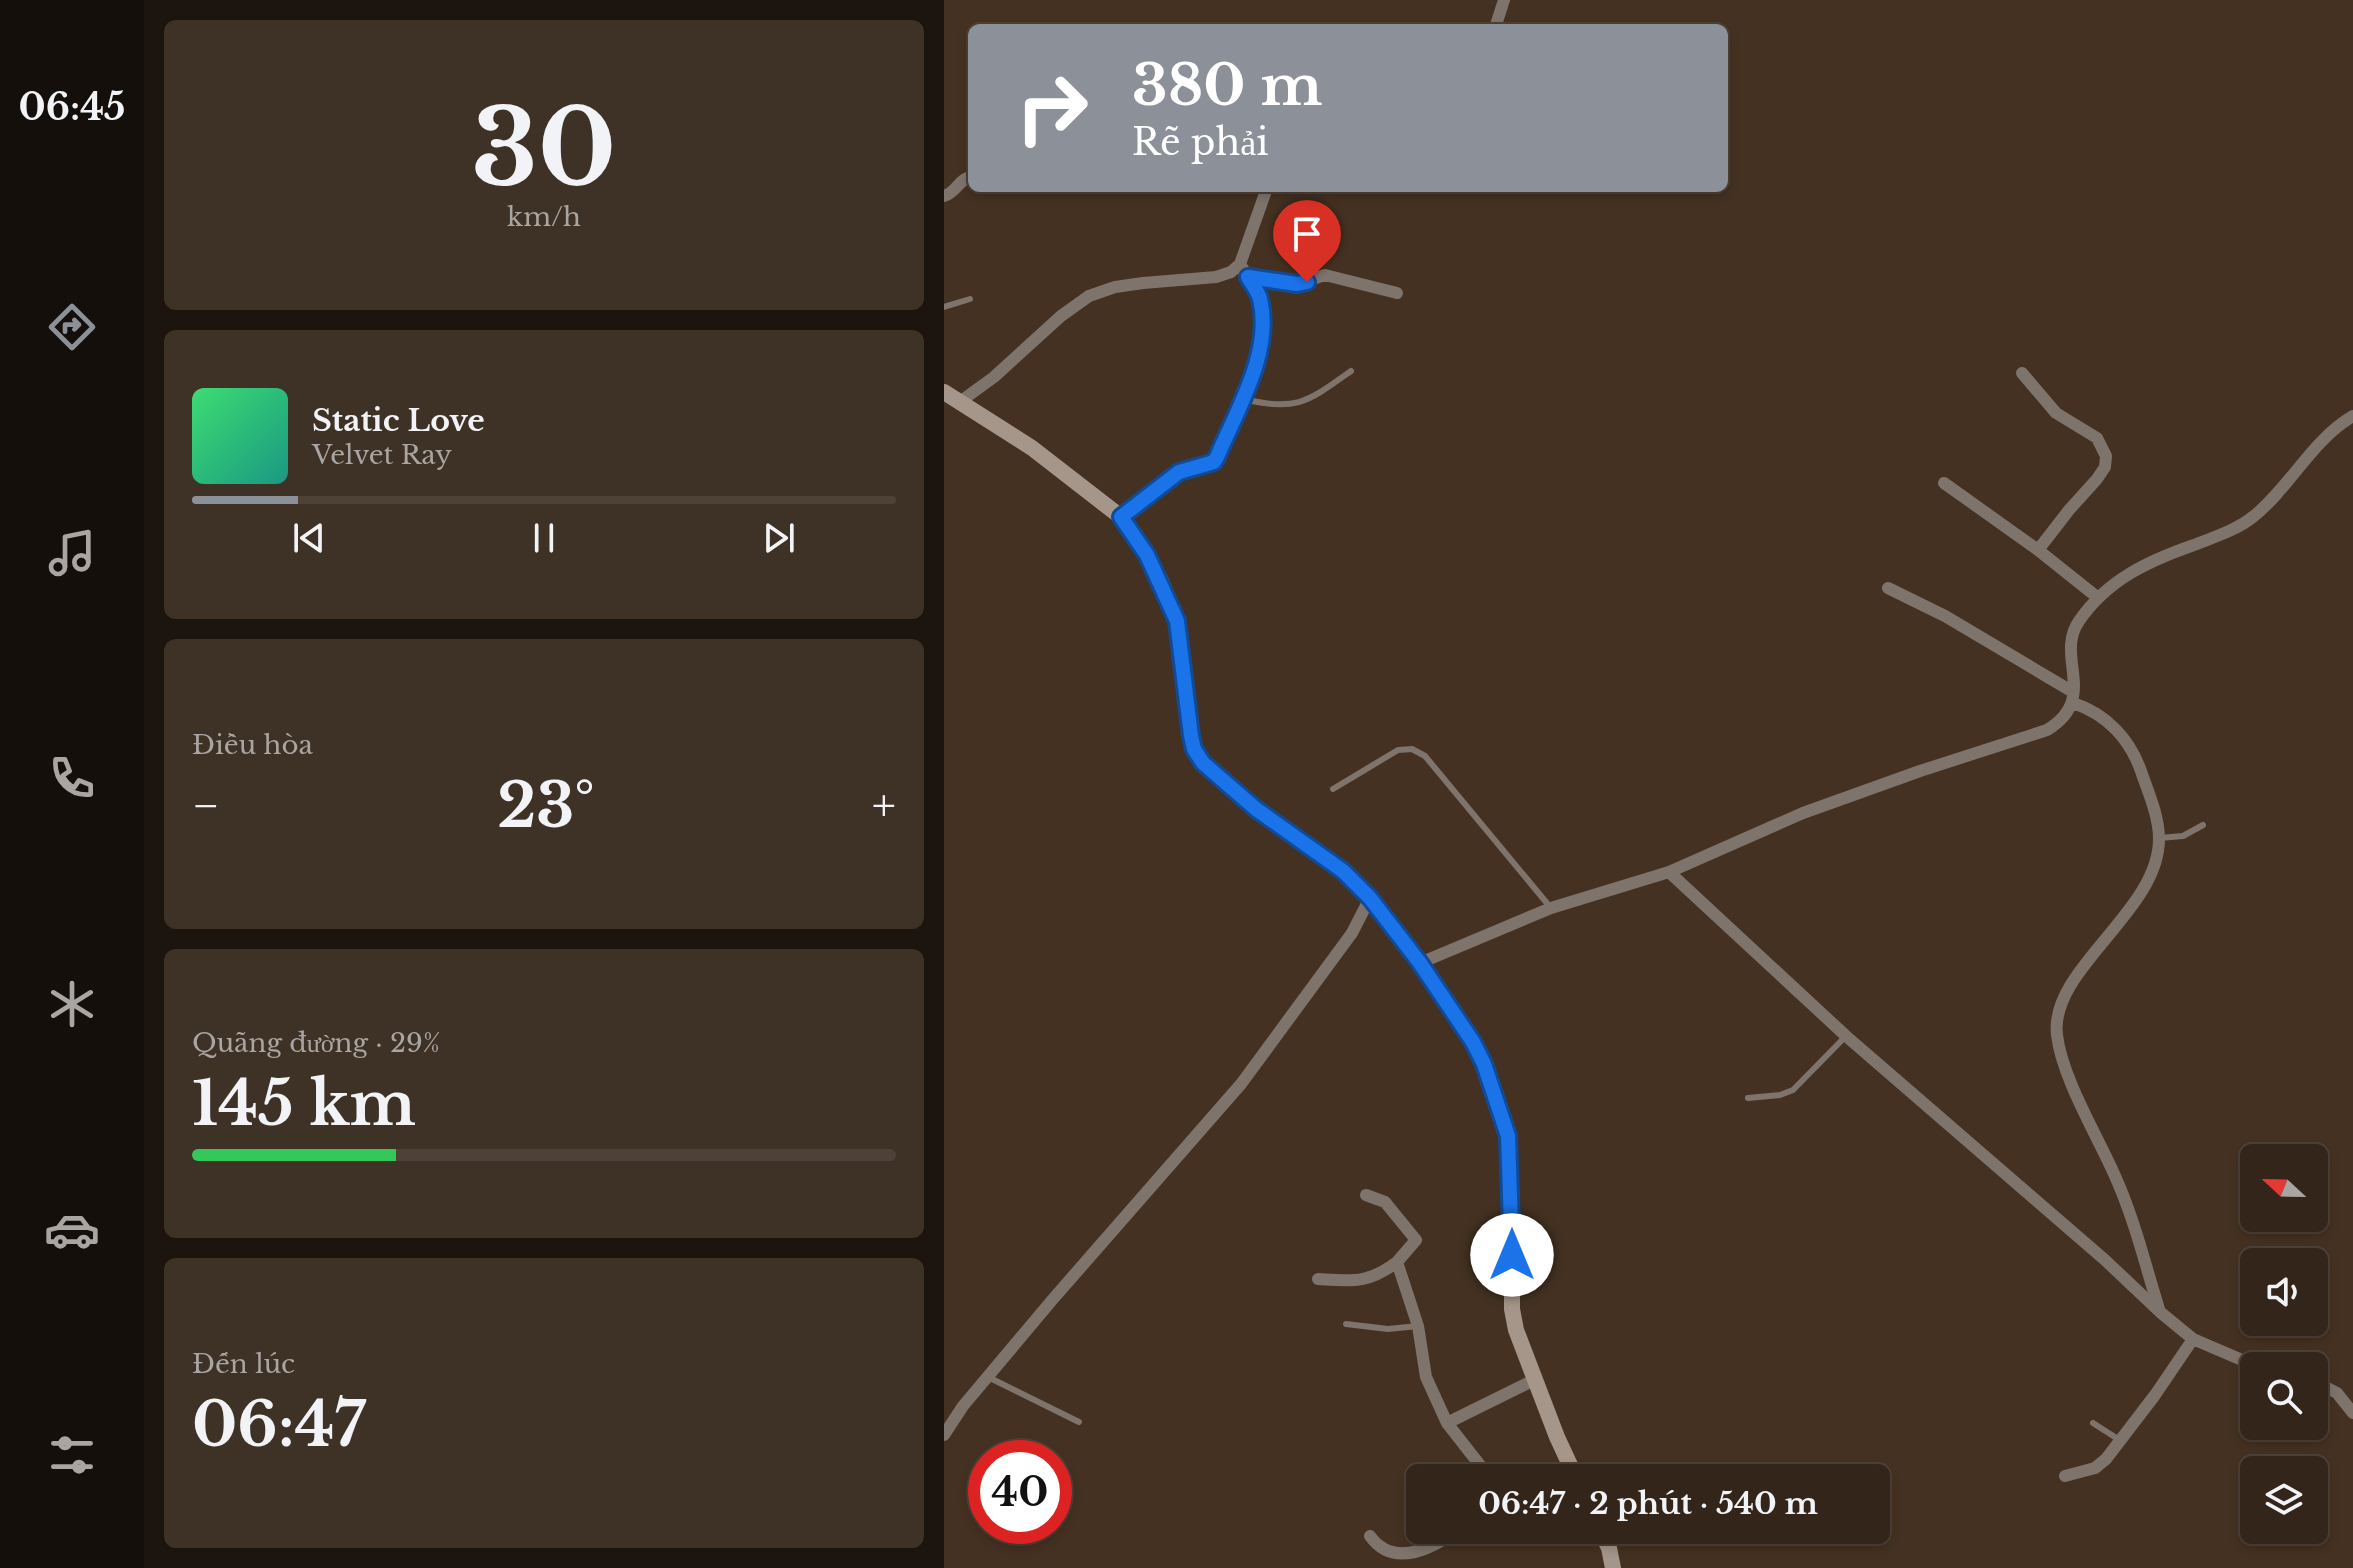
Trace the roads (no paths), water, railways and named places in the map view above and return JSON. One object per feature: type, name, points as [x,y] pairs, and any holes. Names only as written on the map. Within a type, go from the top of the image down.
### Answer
[{"type":"street","points":[[1496,24],[1504,0]]},
{"type":"street","points":[[944,196],[968,178]]},
{"type":"street","points":[[961,401],[1089,296],[1115,287],[1216,277],[1231,272],[1240,264],[1266,192]]},
{"type":"street","points":[[1121,517],[1179,472],[1214,462],[1242,399],[1261,343],[1263,316],[1259,296],[1240,264]]},
{"type":"street","points":[[1248,277],[1297,284],[1325,275],[1397,293]]},
{"type":"street","points":[[2022,373],[2056,413],[2097,438],[2106,456],[2105,467],[2097,479],[2038,550]]},
{"type":"street","points":[[944,392],[1032,448],[1121,517],[1147,555],[1177,621],[1191,736],[1194,749],[1203,763],[1256,809],[1343,871],[1370,898],[1420,963],[1473,1042],[1484,1064],[1508,1136],[1512,1205],[1512,1309],[1516,1330],[1570,1464]]},
{"type":"street","points":[[1420,963],[1551,908],[1669,872],[1803,813],[2047,730],[2058,723],[2073,698],[2072,632],[2097,597],[2121,577],[2142,566],[2216,537],[2254,516],[2325,439],[2353,416]]},
{"type":"street","points":[[1944,483],[2038,550],[2097,597]]},
{"type":"street","points":[[1888,588],[1945,616],[2094,710],[2115,729],[2135,754],[2152,804],[2159,838],[2154,866],[2141,892],[2065,996],[2057,1017],[2057,1034],[2061,1054],[2082,1107],[2116,1177],[2160,1312]]},
{"type":"street","points":[[1669,872],[1846,1036],[2094,1250],[2160,1312],[2193,1339],[2240,1359]]},
{"type":"street","points":[[944,1435],[1053,1299],[1241,1084],[1352,933],[1370,898]]},
{"type":"street","points":[[1318,1279],[1359,1281],[1379,1276],[1414,1245],[1414,1234],[1385,1202],[1366,1195]]},
{"type":"street","points":[[1397,1262],[1418,1326],[1426,1377],[1447,1423],[1479,1464]]},
{"type":"street","points":[[2065,1476],[2095,1468],[2121,1441],[2193,1339]]},
{"type":"street","points":[[1447,1423],[1534,1380]]},
{"type":"street","points":[[2328,1388],[2337,1393],[2353,1413]]},
{"type":"street","points":[[1370,1536],[1378,1551],[1395,1558],[1405,1558],[1439,1544]]},
{"type":"street","points":[[1607,1544],[1613,1568]]},
{"type":"lane","points":[[944,307],[970,299]]},
{"type":"lane","points":[[1242,399],[1285,406],[1306,402],[1351,371]]},
{"type":"lane","points":[[1333,789],[1398,750],[1412,749],[1425,756],[1551,908]]},
{"type":"lane","points":[[2159,838],[2192,834],[2203,825]]},
{"type":"lane","points":[[1748,1098],[1780,1095],[1793,1090],[1846,1036]]},
{"type":"lane","points":[[1346,1324],[1388,1329],[1418,1326]]},
{"type":"lane","points":[[988,1377],[1079,1422]]},
{"type":"lane","points":[[2093,1423],[2121,1441]]}]
